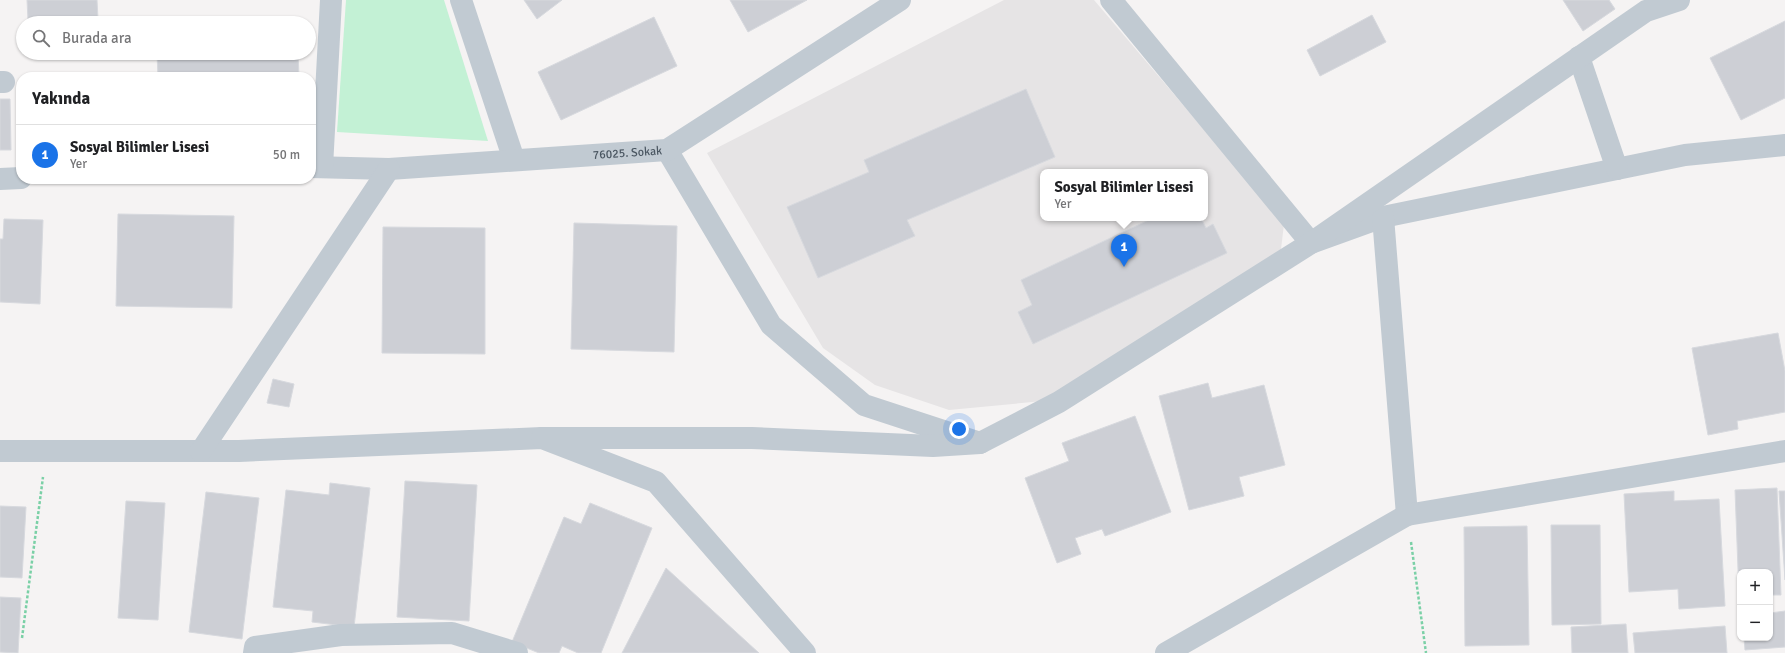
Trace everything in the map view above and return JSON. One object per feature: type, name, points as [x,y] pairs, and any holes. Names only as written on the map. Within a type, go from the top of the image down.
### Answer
[{"type":"street","points":[[317,167],[330,0]]},
{"type":"street","points":[[461,0],[514,160]]},
{"type":"street","points":[[1111,0],[1311,243]]},
{"type":"street","points":[[0,451],[255,450],[542,438],[752,438],[933,446],[980,443],[1059,402],[1311,243],[1579,57],[1643,5],[1679,0]]},
{"type":"street","name":"76025. Sokak","points":[[317,167],[389,169],[667,150],[891,2]]},
{"type":"street","points":[[1579,57],[1617,169]]},
{"type":"street","points":[[1311,243],[1383,217],[1685,155],[1785,145]]},
{"type":"street","points":[[667,150],[771,325],[864,405],[980,443]]},
{"type":"street","points":[[202,451],[389,169]]},
{"type":"street","points":[[0,179],[16,178]]},
{"type":"street","points":[[1383,217],[1408,515]]},
{"type":"street","points":[[542,438],[656,482],[804,653]]},
{"type":"street","points":[[1166,653],[1408,515],[1785,451]]},
{"type":"street","points":[[254,653],[255,647],[341,635],[452,633],[517,653]]},
{"type":"path","points":[[22,638],[46,451]]},
{"type":"path","points":[[1408,515],[1426,653]]},
{"type":"shaded area","points":[[1004,0],[1094,0],[1284,224],[1279,266],[1043,401],[949,410],[875,385],[823,348],[707,153]]},
{"type":"green space","points":[[346,0],[444,0],[488,141],[337,132]]},
{"type":"building","points":[[27,0],[97,0],[98,16],[28,16]]},
{"type":"building","points":[[524,0],[562,0],[537,19]]},
{"type":"building","points":[[730,0],[807,0],[748,32]]},
{"type":"building","points":[[1563,0],[1609,0],[1615,9],[1583,31]]},
{"type":"building","points":[[1372,15],[1386,42],[1320,76],[1307,50]]},
{"type":"building","points":[[654,17],[677,66],[561,120],[538,72]]},
{"type":"building","points":[[1785,21],[1785,98],[1741,120],[1710,58]]},
{"type":"building","points":[[157,60],[298,60],[299,72],[158,72]]},
{"type":"building","points":[[1026,89],[1055,157],[907,220],[915,236],[818,278],[787,207],[869,172],[864,160]]},
{"type":"building","points":[[0,99],[10,99],[11,150],[0,150]]},
{"type":"building","points":[[118,214],[234,216],[232,308],[116,306]]},
{"type":"building","points":[[4,219],[43,220],[40,304],[0,302],[0,239],[3,239]]},
{"type":"building","points":[[1147,221],[1202,221],[1206,228],[1213,224],[1227,253],[1033,344],[1018,312],[1032,305],[1021,280]]},
{"type":"building","points":[[574,223],[677,226],[674,352],[571,349]]},
{"type":"building","points":[[383,227],[485,228],[485,354],[382,353]]},
{"type":"building","points":[[1778,333],[1785,371],[1785,412],[1737,421],[1738,429],[1708,435],[1692,348]]},
{"type":"building","points":[[273,379],[294,384],[289,407],[267,403]]},
{"type":"building","points":[[1208,383],[1212,398],[1264,385],[1285,465],[1239,477],[1244,496],[1189,510],[1159,396]]},
{"type":"building","points":[[1135,416],[1171,512],[1105,536],[1102,529],[1075,538],[1081,554],[1057,563],[1025,478],[1069,461],[1062,443]]},
{"type":"building","points":[[405,481],[477,485],[469,621],[397,617]]},
{"type":"building","points":[[330,483],[370,488],[354,627],[312,622],[313,611],[273,607],[286,490],[329,495]]},
{"type":"building","points":[[1777,488],[1781,595],[1773,595],[1773,569],[1738,569],[1735,490]]},
{"type":"building","points":[[1674,491],[1674,501],[1719,499],[1725,606],[1679,609],[1678,589],[1629,592],[1624,494]]},
{"type":"building","points":[[1779,491],[1785,491],[1785,580]]},
{"type":"building","points":[[206,492],[259,498],[242,639],[189,632]]},
{"type":"building","points":[[126,501],[165,503],[158,620],[118,618]]},
{"type":"building","points":[[590,503],[652,528],[601,653],[578,653],[562,646],[559,653],[539,653],[512,642],[564,517],[581,524]]},
{"type":"building","points":[[0,506],[26,507],[22,578],[0,577]]},
{"type":"building","points":[[1551,525],[1600,525],[1601,624],[1552,625]]},
{"type":"building","points":[[1527,526],[1529,645],[1465,646],[1464,527]]},
{"type":"building","points":[[666,568],[759,653],[622,653]]},
{"type":"building","points":[[0,597],[21,598],[18,653],[0,652]]},
{"type":"building","points":[[1785,611],[1785,647],[1745,650],[1744,641],[1773,641],[1773,613]]},
{"type":"building","points":[[1626,624],[1628,653],[1572,653],[1571,627]]},
{"type":"building","points":[[1725,626],[1727,653],[1635,653],[1633,633]]},
{"type":"place","name":"Sosyal Bilimler Lisesi","points":[[1124,267]]}]
